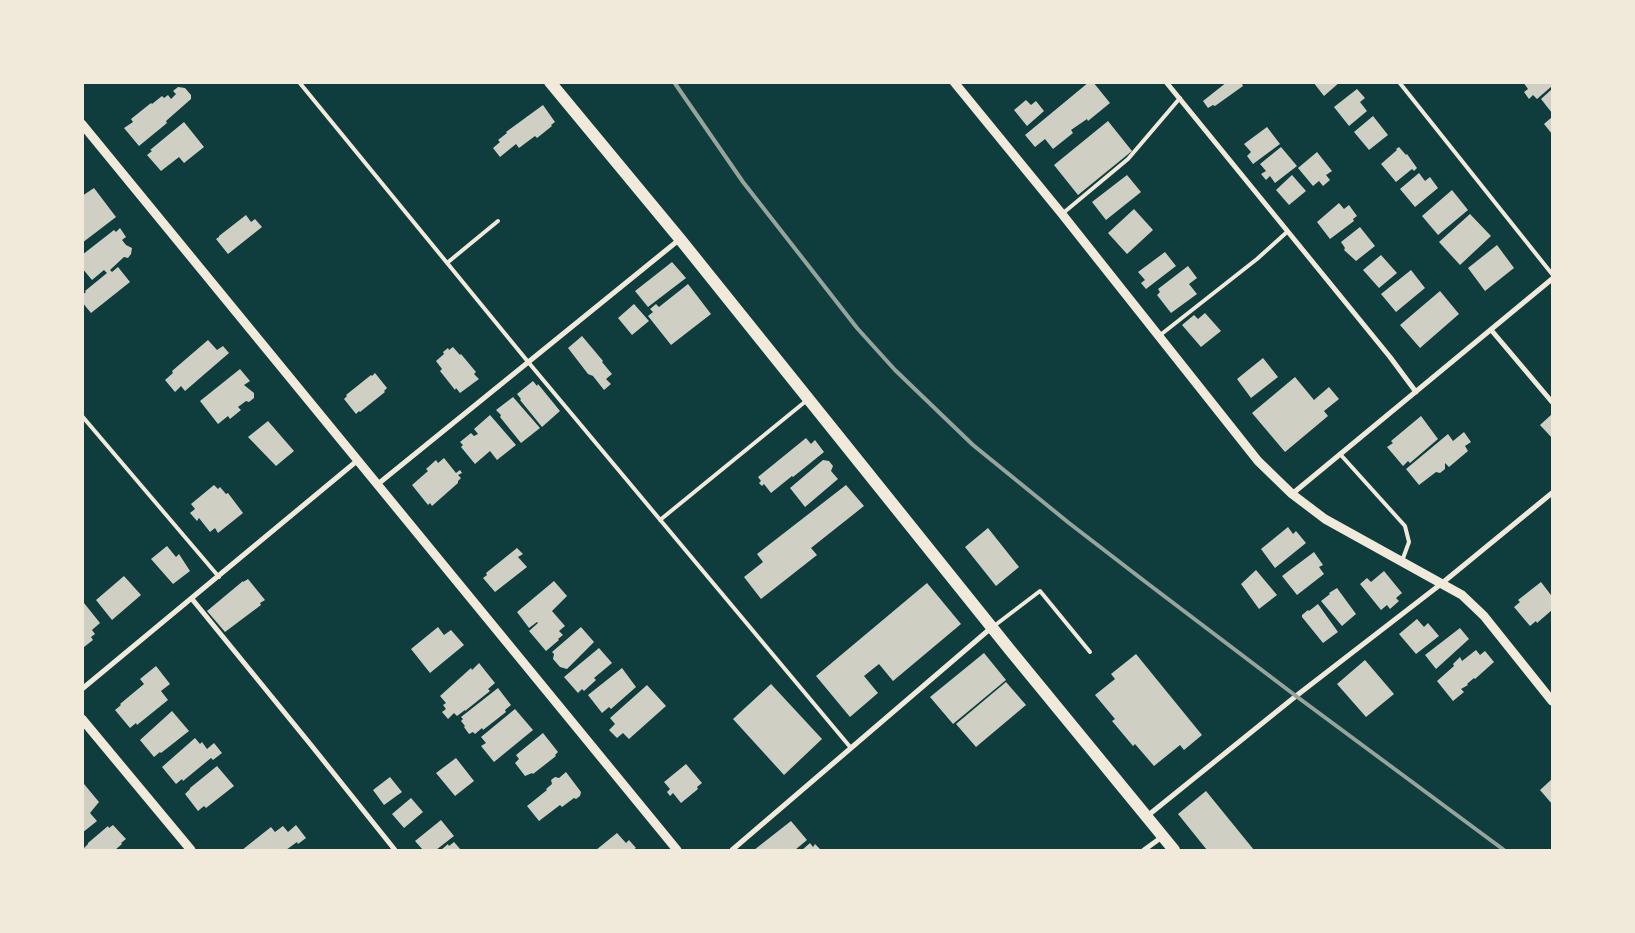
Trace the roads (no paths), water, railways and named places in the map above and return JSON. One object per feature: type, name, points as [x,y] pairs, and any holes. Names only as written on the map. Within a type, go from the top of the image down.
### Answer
[{"type":"main road","points":[[550,82],[809,398],[1145,818],[1174,850]]},
{"type":"street","points":[[954,82],[1062,214],[1258,461],[1292,494],[1325,519],[1462,595],[1484,616],[1552,700]]},
{"type":"street","points":[[1166,82],[1390,357],[1416,392]]},
{"type":"street","points":[[82,124],[677,850]]},
{"type":"street","points":[[378,484],[680,239]]},
{"type":"street","points":[[1292,494],[1552,280]]},
{"type":"street","points":[[1492,331],[1552,402]]},
{"type":"street","points":[[82,689],[358,460]]},
{"type":"street","points":[[1145,818],[1296,696],[1441,584],[1552,493]]},
{"type":"street","points":[[192,599],[395,850]]},
{"type":"street","points":[[732,850],[992,627]]},
{"type":"street","points":[[82,719],[191,850]]},
{"type":"street","points":[[1144,850],[1162,837]]},
{"type":"lane","points":[[299,82],[529,363],[851,748]]},
{"type":"lane","points":[[1399,82],[1552,274]]},
{"type":"lane","points":[[1062,214],[1128,159],[1180,98]]},
{"type":"lane","points":[[447,263],[498,222]]},
{"type":"lane","points":[[1159,336],[1257,259],[1287,232]]},
{"type":"lane","points":[[660,520],[809,398]]},
{"type":"lane","points":[[82,416],[219,577]]},
{"type":"lane","points":[[1340,454],[1405,526],[1409,542],[1402,562]]},
{"type":"lane","points":[[992,627],[1040,591],[1090,652]]},
{"type":"railway","points":[[674,82],[743,182],[857,328],[895,370],[973,445],[1143,580],[1504,850]]}]
